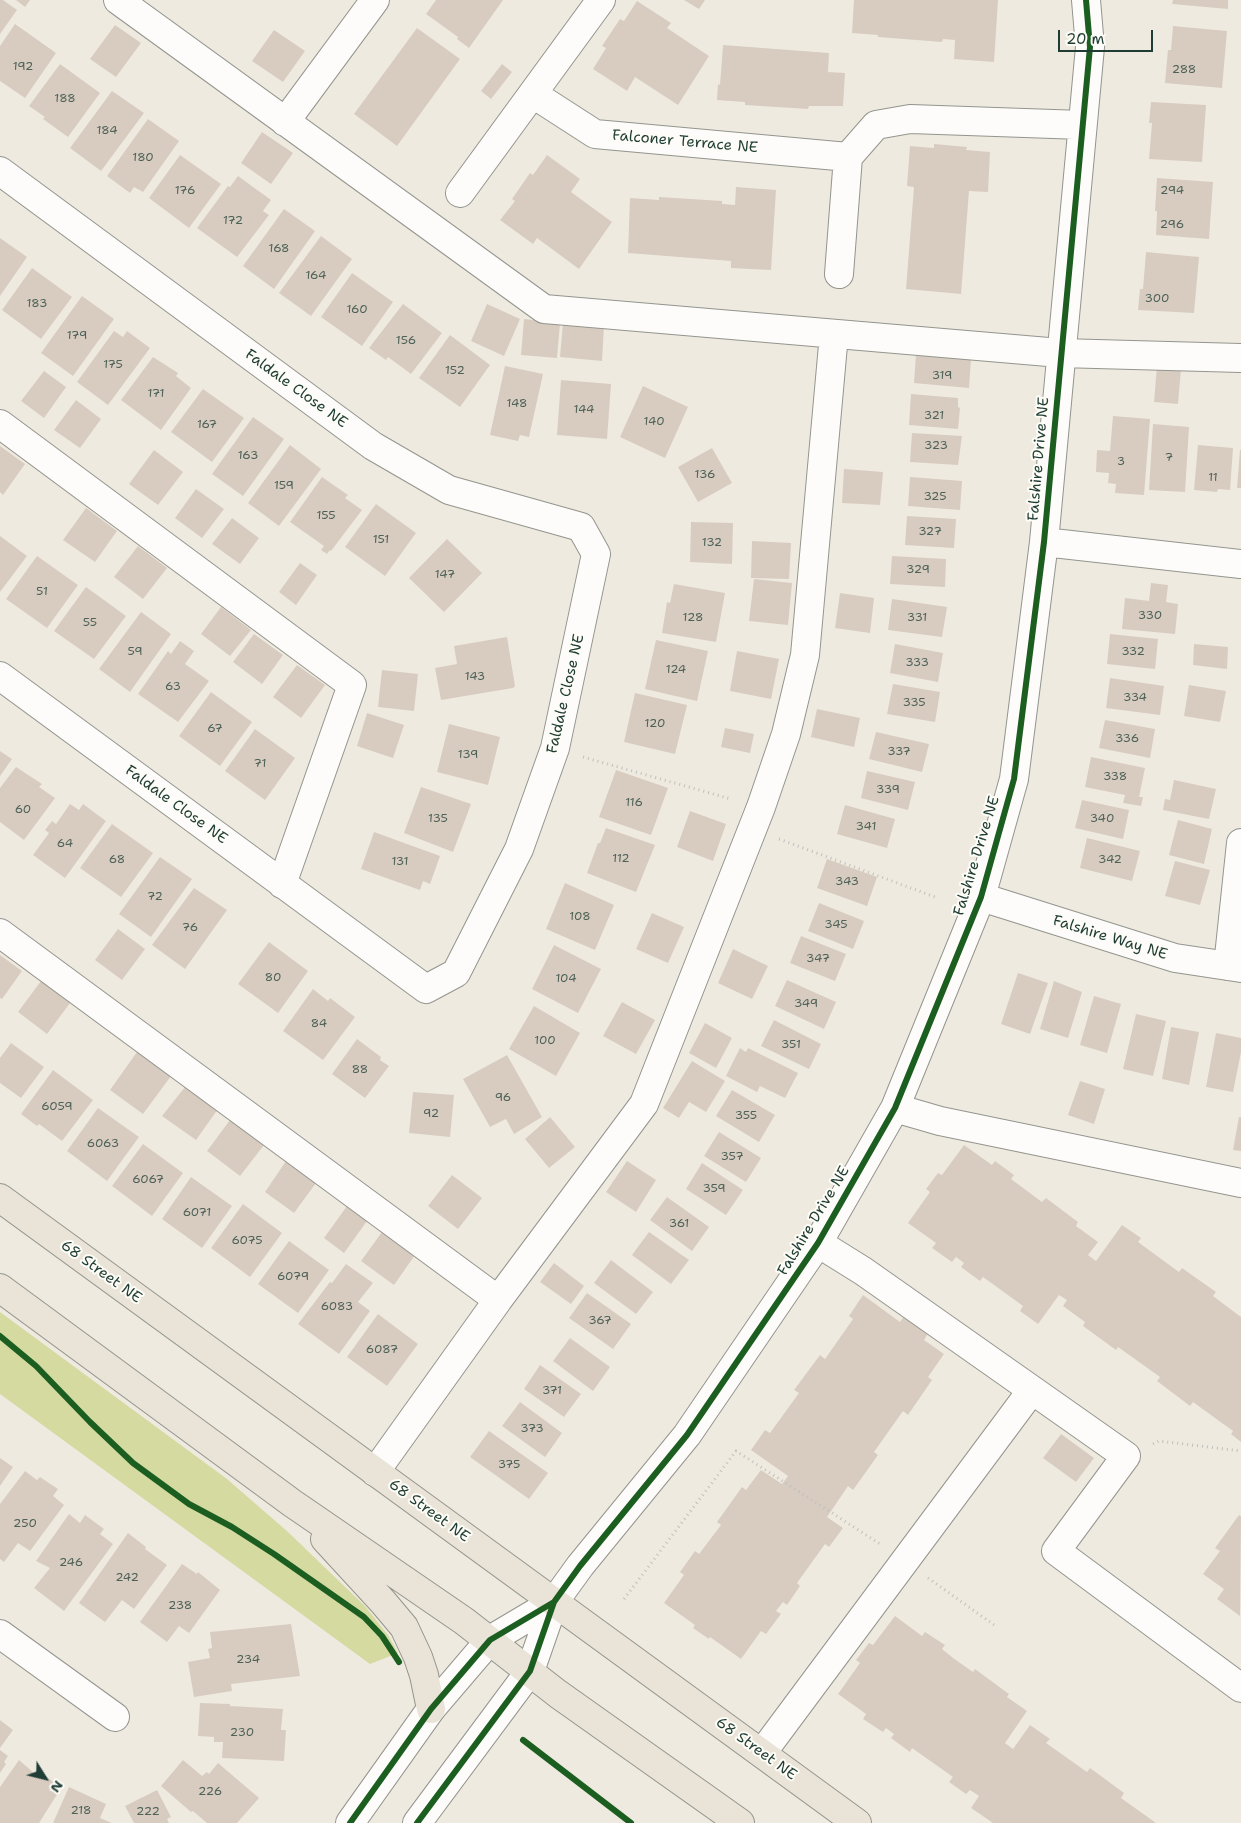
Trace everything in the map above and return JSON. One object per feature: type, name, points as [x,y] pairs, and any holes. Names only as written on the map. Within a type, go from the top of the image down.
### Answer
[{"type":"main road","name":"68 Street NE","points":[[0,1198],[857,1823]]},
{"type":"main road","points":[[0,1288],[292,1503],[490,1640],[558,1694],[740,1823]]},
{"type":"main road","points":[[292,1503],[404,1627],[424,1675],[430,1709]]},
{"type":"street","points":[[118,0],[544,309],[1060,353],[1241,358]]},
{"type":"street","points":[[285,122],[375,0]]},
{"type":"street","points":[[460,193],[601,0]]},
{"type":"street","name":"Falshire Drive NE","points":[[554,1602],[580,1566],[687,1435],[818,1243],[895,1108],[981,897],[1014,779],[1044,542],[1060,353],[1090,47],[1086,0]]},
{"type":"street","name":"Falconer Terrace NE","points":[[533,94],[595,134],[848,157]]},
{"type":"street","points":[[839,274],[848,157],[876,125],[910,119],[1082,125]]},
{"type":"street","name":"Faldale Close NE","points":[[0,172],[373,446],[449,490],[581,527],[596,554],[555,748],[519,849],[456,972],[426,989],[0,676]]},
{"type":"street","points":[[375,1472],[498,1300],[644,1104],[756,818],[786,734],[805,655],[834,334]]},
{"type":"street","points":[[0,424],[352,685],[282,884]]},
{"type":"street","points":[[1044,542],[1241,564]]},
{"type":"street","points":[[1234,967],[1241,843]]},
{"type":"street","name":"Falshire Way NE","points":[[981,897],[1175,958],[1234,967]]},
{"type":"street","points":[[0,933],[498,1300]]},
{"type":"street","points":[[895,1108],[940,1121],[1241,1183]]},
{"type":"street","points":[[818,1243],[863,1271],[1126,1456],[1056,1551],[1241,1688]]},
{"type":"street","points":[[762,1753],[1032,1390]]},
{"type":"street","points":[[350,1823],[430,1709],[490,1640],[554,1602]]},
{"type":"street","points":[[417,1823],[530,1671],[554,1602]]},
{"type":"street","points":[[0,1634],[116,1717]]},
{"type":"path","points":[[555,748],[756,818],[935,897]]},
{"type":"path","points":[[1126,1456],[1159,1441],[1241,1451]]},
{"type":"path","points":[[624,1599],[736,1451],[904,1560],[997,1627]]},
{"type":"green space","points":[[0,1312],[227,1479],[288,1532],[365,1606],[388,1635],[398,1653],[370,1664],[0,1394]]},
{"type":"building","points":[[0,0],[3,0],[17,10],[0,34]]},
{"type":"building","points":[[16,0],[30,0],[25,7]]},
{"type":"building","points":[[436,0],[503,0],[469,48],[457,39],[458,37],[426,14]]},
{"type":"building","points":[[684,0],[705,0],[699,9]]},
{"type":"building","points":[[854,0],[998,0],[994,62],[954,59],[955,40],[943,39],[942,42],[852,33]]},
{"type":"building","points":[[1173,0],[1228,0],[1228,9],[1172,4]]},
{"type":"building","points":[[637,1],[671,23],[667,28],[709,56],[678,105],[635,77],[627,91],[593,69],[606,48],[602,46],[620,19],[624,21]]},
{"type":"building","points":[[15,24],[56,53],[25,98],[0,81],[0,46]]},
{"type":"building","points":[[115,25],[141,43],[116,77],[90,59]]},
{"type":"building","points":[[1173,26],[1227,31],[1222,88],[1165,83],[1168,50],[1171,50]]},
{"type":"building","points":[[417,28],[460,59],[397,146],[354,114]]},
{"type":"building","points":[[274,30],[305,51],[283,82],[252,61]]},
{"type":"building","points":[[723,45],[829,53],[828,72],[845,73],[843,106],[809,106],[808,109],[745,105],[745,102],[717,100]]},
{"type":"building","points":[[60,64],[100,93],[68,137],[29,106]]},
{"type":"building","points":[[502,64],[512,72],[491,99],[481,91]]},
{"type":"building","points":[[112,91],[144,113],[101,171],[70,148]]},
{"type":"building","points":[[1151,102],[1206,105],[1202,162],[1149,159],[1152,123],[1149,123]]},
{"type":"building","points":[[148,119],[179,141],[143,192],[134,187],[130,193],[107,176]]},
{"type":"building","points":[[262,132],[293,153],[271,184],[241,163]]},
{"type":"building","points":[[934,144],[967,147],[966,150],[990,152],[988,192],[969,191],[961,294],[906,289],[914,187],[907,186],[910,146],[934,148]]},
{"type":"building","points":[[180,155],[221,184],[189,228],[149,198]]},
{"type":"building","points":[[547,155],[580,179],[571,192],[612,222],[579,269],[537,238],[533,244],[500,220],[515,201],[512,199],[530,173],[533,175]]},
{"type":"building","points":[[238,176],[271,200],[263,211],[269,215],[237,257],[197,228],[228,186],[230,187]]},
{"type":"building","points":[[1157,178],[1213,182],[1209,239],[1156,235]]},
{"type":"building","points":[[736,187],[776,190],[771,270],[731,268],[731,261],[628,253],[630,198],[659,200],[659,197],[722,201],[722,204],[735,205]]},
{"type":"building","points":[[284,209],[315,231],[274,289],[243,266]]},
{"type":"building","points":[[321,236],[352,259],[311,316],[279,293]]},
{"type":"building","points":[[0,238],[27,257],[0,296]]},
{"type":"building","points":[[1146,252],[1199,257],[1194,313],[1138,310],[1140,289],[1143,289]]},
{"type":"building","points":[[32,268],[72,297],[41,339],[2,310]]},
{"type":"building","points":[[352,273],[393,302],[362,346],[321,317]]},
{"type":"building","points":[[82,296],[114,319],[73,376],[41,353]]},
{"type":"building","points":[[403,304],[442,333],[411,374],[388,357],[386,360],[369,348]]},
{"type":"building","points":[[487,304],[520,319],[504,356],[471,341]]},
{"type":"building","points":[[524,319],[560,323],[557,358],[521,355]]},
{"type":"building","points":[[563,322],[604,325],[602,361],[560,357]]},
{"type":"building","points":[[114,331],[123,337],[127,331],[150,348],[108,405],[77,382]]},
{"type":"building","points":[[450,335],[490,365],[460,407],[419,378]]},
{"type":"building","points":[[916,355],[971,359],[969,388],[914,383]]},
{"type":"building","points":[[153,357],[178,373],[176,376],[191,388],[161,430],[121,400]]},
{"type":"building","points":[[505,366],[543,374],[529,437],[520,435],[518,441],[490,435]]},
{"type":"building","points":[[1157,366],[1181,369],[1178,404],[1154,402]]},
{"type":"building","points":[[44,371],[66,387],[44,418],[21,401]]},
{"type":"building","points":[[561,380],[611,384],[607,439],[557,435]]},
{"type":"building","points":[[643,386],[688,407],[665,458],[620,437]]},
{"type":"building","points":[[203,389],[244,418],[212,462],[171,432]]},
{"type":"building","points":[[911,394],[958,398],[958,407],[960,408],[958,429],[909,425]]},
{"type":"building","points":[[76,400],[101,419],[80,448],[54,430]]},
{"type":"building","points":[[1113,416],[1150,419],[1144,495],[1115,493],[1116,484],[1108,483],[1109,473],[1096,472],[1097,450],[1110,451]]},
{"type":"building","points":[[253,417],[284,439],[243,496],[212,474]]},
{"type":"building","points":[[1153,424],[1189,427],[1185,492],[1149,490]]},
{"type":"building","points":[[912,433],[962,436],[958,465],[910,462]]},
{"type":"building","points":[[290,445],[321,469],[279,526],[248,503]]},
{"type":"building","points":[[1198,445],[1233,448],[1230,490],[1218,489],[1217,492],[1194,490]]},
{"type":"building","points":[[0,446],[25,464],[3,495],[0,492]]},
{"type":"building","points":[[712,448],[732,483],[698,502],[678,467]]},
{"type":"building","points":[[154,450],[183,472],[158,505],[129,484]]},
{"type":"building","points":[[1240,450],[1241,488],[1237,488]]},
{"type":"building","points":[[844,469],[883,472],[880,505],[842,503]]},
{"type":"building","points":[[322,477],[348,495],[345,498],[362,510],[327,554],[321,550],[324,546],[290,522]]},
{"type":"building","points":[[910,477],[962,481],[960,510],[908,506]]},
{"type":"building","points":[[196,489],[224,509],[202,538],[175,518]]},
{"type":"building","points":[[376,504],[416,533],[385,576],[345,547]]},
{"type":"building","points":[[86,508],[117,531],[95,562],[63,540]]},
{"type":"building","points":[[907,516],[956,519],[954,548],[905,545]]},
{"type":"building","points":[[232,518],[259,538],[240,564],[212,544]]},
{"type":"building","points":[[691,522],[733,523],[732,564],[690,562]]},
{"type":"building","points":[[0,536],[27,556],[0,592]]},
{"type":"building","points":[[447,539],[482,573],[444,612],[409,578]]},
{"type":"building","points":[[752,541],[791,543],[789,579],[751,578]]},
{"type":"building","points":[[138,546],[167,568],[143,599],[114,577]]},
{"type":"building","points":[[37,556],[78,585],[47,628],[6,599]]},
{"type":"building","points":[[892,556],[946,559],[945,587],[890,584]]},
{"type":"building","points":[[300,563],[317,575],[296,605],[279,592]]},
{"type":"building","points":[[754,579],[792,583],[788,625],[749,621]]},
{"type":"building","points":[[1151,583],[1168,585],[1166,602],[1178,604],[1175,634],[1122,629],[1125,598],[1149,601]]},
{"type":"building","points":[[674,584],[725,593],[716,642],[662,633],[667,602],[670,603]]},
{"type":"building","points":[[86,587],[126,616],[94,659],[54,631]]},
{"type":"building","points":[[840,593],[874,598],[870,633],[835,628]]},
{"type":"building","points":[[892,599],[947,607],[942,637],[888,630]]},
{"type":"building","points":[[221,607],[251,630],[230,656],[201,634]]},
{"type":"building","points":[[141,612],[171,634],[130,692],[99,669]]},
{"type":"building","points":[[254,634],[283,655],[262,684],[233,662]]},
{"type":"building","points":[[1110,634],[1158,639],[1155,669],[1107,664]]},
{"type":"building","points":[[507,637],[515,686],[513,688],[441,700],[435,668],[457,664],[454,646]]},
{"type":"building","points":[[656,640],[708,651],[697,701],[645,689]]},
{"type":"building","points":[[180,641],[194,651],[185,664],[209,681],[178,722],[138,694],[168,651],[171,654]]},
{"type":"building","points":[[895,644],[943,653],[938,682],[890,673]]},
{"type":"building","points":[[1194,644],[1228,647],[1227,669],[1193,665]]},
{"type":"building","points":[[737,651],[779,659],[771,699],[730,691]]},
{"type":"building","points":[[297,665],[325,685],[301,718],[273,697]]},
{"type":"building","points":[[382,670],[418,674],[414,711],[378,707]]},
{"type":"building","points":[[1110,678],[1164,686],[1160,715],[1106,708]]},
{"type":"building","points":[[893,684],[940,692],[935,722],[887,714]]},
{"type":"building","points":[[1189,685],[1226,691],[1220,722],[1184,716]]},
{"type":"building","points":[[211,692],[252,722],[220,766],[179,736]]},
{"type":"building","points":[[635,693],[687,705],[675,754],[624,742]]},
{"type":"building","points":[[817,709],[860,718],[854,747],[811,737]]},
{"type":"building","points":[[367,713],[404,725],[393,758],[357,746]]},
{"type":"building","points":[[1105,720],[1155,729],[1150,758],[1099,748]]},
{"type":"building","points":[[449,724],[500,737],[488,785],[437,772]]},
{"type":"building","points":[[725,728],[754,734],[750,753],[721,747]]},
{"type":"building","points":[[255,729],[295,758],[265,800],[225,771]]},
{"type":"building","points":[[876,732],[929,744],[922,772],[869,759]]},
{"type":"building","points":[[0,751],[12,759],[0,776]]},
{"type":"building","points":[[1091,757],[1145,768],[1139,797],[1143,797],[1141,806],[1123,803],[1125,795],[1085,787]]},
{"type":"building","points":[[16,767],[42,784],[39,787],[55,798],[24,840],[0,822],[0,788]]},
{"type":"building","points":[[616,770],[668,788],[651,835],[599,817]]},
{"type":"building","points":[[867,771],[915,782],[908,810],[861,798]]},
{"type":"building","points":[[1174,780],[1216,789],[1209,819],[1163,810],[1165,799],[1170,800]]},
{"type":"building","points":[[421,787],[471,804],[453,852],[404,833]]},
{"type":"building","points":[[1082,800],[1129,810],[1123,839],[1075,828]]},
{"type":"building","points":[[70,804],[79,810],[83,804],[106,821],[65,878],[33,855],[49,833],[45,830],[52,821],[56,824]]},
{"type":"building","points":[[845,805],[895,819],[887,848],[837,834]]},
{"type":"building","points":[[690,811],[726,824],[713,861],[677,847]]},
{"type":"building","points":[[1178,820],[1212,829],[1204,864],[1169,855]]},
{"type":"building","points":[[112,824],[153,853],[121,897],[80,868]]},
{"type":"building","points":[[606,828],[655,845],[636,892],[587,873],[598,843],[600,843]]},
{"type":"building","points":[[374,832],[440,856],[430,884],[423,881],[420,890],[361,869]]},
{"type":"building","points":[[1087,838],[1140,851],[1132,881],[1080,868]]},
{"type":"building","points":[[160,857],[192,879],[151,937],[119,914]]},
{"type":"building","points":[[827,859],[877,877],[867,906],[817,888]]},
{"type":"building","points":[[1175,861],[1210,870],[1200,905],[1165,896]]},
{"type":"building","points":[[565,883],[614,905],[595,950],[546,929]]},
{"type":"building","points":[[194,888],[227,910],[185,969],[152,945]]},
{"type":"building","points":[[819,903],[864,921],[853,949],[808,931]]},
{"type":"building","points":[[652,913],[684,927],[668,963],[636,949]]},
{"type":"building","points":[[118,929],[145,949],[122,980],[95,960]]},
{"type":"building","points":[[801,936],[846,954],[835,981],[790,963]]},
{"type":"building","points":[[269,942],[308,971],[278,1013],[238,984]]},
{"type":"building","points":[[554,945],[601,969],[578,1013],[532,989]]},
{"type":"building","points":[[733,949],[768,966],[752,999],[718,983]]},
{"type":"building","points":[[0,955],[22,971],[2,999],[0,998]]},
{"type":"building","points":[[1018,973],[1048,983],[1030,1034],[1001,1024]]},
{"type":"building","points":[[787,980],[836,1002],[824,1029],[775,1006]]},
{"type":"building","points":[[41,981],[70,1003],[47,1034],[18,1012]]},
{"type":"building","points":[[1054,981],[1082,992],[1068,1038],[1040,1029]]},
{"type":"building","points":[[313,989],[328,1001],[330,998],[355,1017],[323,1060],[283,1031]]},
{"type":"building","points":[[1094,996],[1121,1004],[1107,1053],[1080,1045]]},
{"type":"building","points":[[622,1002],[655,1020],[636,1054],[603,1036]]},
{"type":"building","points":[[534,1006],[580,1033],[556,1076],[509,1049]]},
{"type":"building","points":[[1136,1014],[1166,1021],[1153,1076],[1123,1069]]},
{"type":"building","points":[[774,1020],[821,1044],[809,1069],[761,1046]]},
{"type":"building","points":[[705,1023],[732,1038],[716,1068],[689,1053]]},
{"type":"building","points":[[1171,1027],[1199,1032],[1189,1085],[1162,1079]]},
{"type":"building","points":[[1216,1033],[1241,1038],[1241,1052],[1233,1092],[1206,1087]]},
{"type":"building","points":[[357,1039],[381,1057],[380,1060],[389,1066],[365,1098],[332,1074]]},
{"type":"building","points":[[11,1043],[44,1067],[21,1098],[0,1083],[0,1058]]},
{"type":"building","points":[[740,1048],[746,1052],[748,1048],[798,1073],[785,1098],[760,1086],[757,1092],[726,1076]]},
{"type":"building","points":[[137,1052],[171,1076],[143,1114],[110,1090]]},
{"type":"building","points":[[507,1055],[542,1117],[514,1134],[506,1119],[490,1127],[463,1079]]},
{"type":"building","points":[[692,1061],[725,1081],[706,1112],[689,1102],[679,1118],[663,1108]]},
{"type":"building","points":[[53,1070],[93,1100],[62,1141],[39,1124],[37,1126],[21,1114]]},
{"type":"building","points":[[1080,1081],[1105,1089],[1094,1124],[1068,1115]]},
{"type":"building","points":[[185,1087],[218,1109],[196,1140],[162,1116]]},
{"type":"building","points":[[732,1090],[775,1115],[759,1142],[716,1116]]},
{"type":"building","points":[[413,1092],[454,1095],[450,1137],[409,1133]]},
{"type":"building","points":[[98,1108],[139,1137],[107,1181],[67,1151]]},
{"type":"building","points":[[550,1117],[575,1147],[549,1168],[525,1139]]},
{"type":"building","points":[[1239,1117],[1241,1117],[1241,1151],[1233,1150]]},
{"type":"building","points":[[230,1120],[264,1145],[240,1176],[207,1151]]},
{"type":"building","points":[[719,1132],[761,1158],[746,1182],[704,1156]]},
{"type":"building","points":[[143,1144],[183,1173],[152,1216],[112,1186]]},
{"type":"building","points":[[964,1145],[992,1165],[995,1161],[1014,1175],[1011,1179],[1042,1202],[1046,1198],[1078,1222],[1076,1226],[1098,1242],[1088,1255],[1096,1261],[1122,1225],[1141,1238],[1138,1242],[1179,1272],[1182,1268],[1216,1292],[1213,1296],[1241,1317],[1241,1442],[1231,1434],[1233,1431],[1193,1402],[1190,1406],[1157,1381],[1160,1377],[1118,1347],[1116,1350],[1083,1326],[1085,1322],[1063,1306],[1067,1300],[1059,1295],[1038,1324],[1020,1311],[1023,1306],[983,1277],[980,1281],[961,1267],[964,1263],[956,1257],[952,1262],[932,1248],[936,1243],[908,1223],[930,1192],[926,1189],[938,1173],[942,1175]]},
{"type":"building","points":[[286,1161],[316,1183],[294,1213],[265,1192]]},
{"type":"building","points":[[627,1161],[656,1180],[636,1212],[606,1192]]},
{"type":"building","points":[[702,1163],[743,1190],[726,1215],[686,1189]]},
{"type":"building","points":[[452,1175],[482,1198],[458,1229],[428,1206]]},
{"type":"building","points":[[191,1177],[232,1206],[202,1248],[162,1219]]},
{"type":"building","points":[[667,1197],[709,1227],[692,1251],[650,1220]]},
{"type":"building","points":[[243,1204],[282,1233],[250,1277],[211,1248]]},
{"type":"building","points":[[347,1206],[367,1221],[344,1253],[324,1238]]},
{"type":"building","points":[[382,1232],[415,1255],[394,1285],[361,1261]]},
{"type":"building","points":[[649,1232],[689,1260],[671,1284],[632,1255]]},
{"type":"building","points":[[289,1241],[329,1270],[298,1313],[258,1284]]},
{"type":"building","points":[[611,1260],[653,1292],[636,1314],[594,1283]]},
{"type":"building","points":[[554,1263],[584,1286],[571,1304],[540,1282]]},
{"type":"building","points":[[346,1264],[373,1283],[358,1302],[370,1311],[339,1354],[298,1324]]},
{"type":"building","points":[[587,1293],[631,1324],[613,1349],[569,1318]]},
{"type":"building","points":[[863,1295],[900,1322],[907,1312],[930,1330],[924,1340],[944,1354],[928,1377],[932,1380],[908,1415],[903,1411],[874,1452],[878,1455],[853,1490],[848,1486],[827,1517],[843,1528],[829,1547],[825,1544],[797,1583],[800,1586],[787,1605],[783,1602],[776,1611],[781,1614],[766,1634],[761,1631],[741,1659],[710,1637],[709,1639],[693,1628],[695,1625],[664,1603],[684,1575],[680,1572],[695,1551],[699,1554],[721,1525],[717,1522],[742,1487],[746,1490],[761,1470],[782,1484],[788,1476],[751,1450],[765,1430],[770,1433],[799,1393],[794,1390],[820,1355],[825,1359],[853,1319],[849,1316]]},
{"type":"building","points":[[378,1314],[418,1344],[387,1386],[347,1357]]},
{"type":"building","points":[[570,1338],[610,1367],[593,1391],[553,1361]]},
{"type":"building","points":[[540,1365],[581,1394],[564,1417],[524,1389]]},
{"type":"building","points":[[520,1402],[562,1433],[545,1457],[502,1426]]},
{"type":"building","points":[[489,1431],[548,1473],[529,1499],[470,1457]]},
{"type":"building","points":[[1061,1434],[1094,1458],[1076,1482],[1043,1458]]},
{"type":"building","points":[[0,1458],[13,1467],[0,1486]]},
{"type":"building","points":[[25,1471],[37,1480],[40,1477],[58,1489],[53,1496],[64,1505],[30,1551],[18,1543],[4,1562],[0,1559],[0,1504]]},
{"type":"building","points":[[69,1514],[80,1523],[85,1515],[104,1529],[100,1534],[113,1544],[64,1611],[34,1588],[50,1568],[36,1561]]},
{"type":"building","points":[[1239,1515],[1241,1516],[1240,1616],[1217,1599],[1224,1589],[1203,1574],[1220,1551],[1215,1548]]},
{"type":"building","points":[[128,1533],[146,1547],[145,1549],[167,1565],[134,1609],[122,1600],[105,1622],[79,1603]]},
{"type":"building","points":[[182,1564],[197,1574],[198,1572],[220,1590],[189,1633],[179,1626],[167,1642],[140,1622]]},
{"type":"building","points":[[895,1616],[922,1636],[925,1632],[945,1645],[942,1649],[953,1658],[973,1672],[975,1669],[1009,1694],[1007,1697],[1027,1711],[1005,1743],[1013,1749],[1030,1725],[1050,1739],[1046,1743],[1087,1772],[1090,1768],[1124,1793],[1121,1798],[1156,1823],[993,1823],[971,1808],[979,1796],[970,1790],[966,1794],[949,1782],[953,1777],[912,1748],[910,1752],[891,1738],[894,1734],[886,1728],[883,1732],[863,1719],[866,1714],[838,1694],[860,1663],[856,1660],[869,1643],[873,1645]]},
{"type":"building","points":[[291,1624],[300,1676],[231,1684],[232,1691],[194,1697],[188,1662],[210,1658],[208,1649],[212,1648],[210,1632]]},
{"type":"building","points":[[200,1703],[283,1709],[281,1730],[286,1730],[284,1761],[222,1758],[223,1742],[214,1742],[214,1737],[198,1736]]},
{"type":"building","points":[[0,1720],[13,1730],[0,1748]]},
{"type":"building","points":[[0,1750],[8,1756],[4,1762],[6,1764],[0,1773]]},
{"type":"building","points":[[19,1760],[34,1773],[37,1769],[61,1788],[39,1823],[0,1823],[0,1787]]},
{"type":"building","points":[[183,1760],[202,1776],[207,1772],[209,1774],[218,1763],[259,1798],[237,1823],[207,1823],[161,1786]]},
{"type":"building","points":[[69,1787],[106,1804],[100,1818],[112,1823],[53,1823]]},
{"type":"building","points":[[157,1790],[171,1817],[167,1819],[169,1823],[134,1823],[125,1806]]},
{"type":"cycle path","points":[[417,1823],[530,1671],[554,1602],[580,1566],[687,1435],[818,1243],[895,1108],[981,897],[1014,779],[1044,542],[1090,47],[1086,0]]},
{"type":"cycle path","points":[[0,1336],[36,1366],[133,1463],[189,1504],[232,1527],[274,1554],[364,1617],[382,1636],[399,1662]]},
{"type":"cycle path","points":[[350,1823],[431,1709],[490,1640],[554,1602]]},
{"type":"cycle path","points":[[523,1740],[631,1823]]}]
